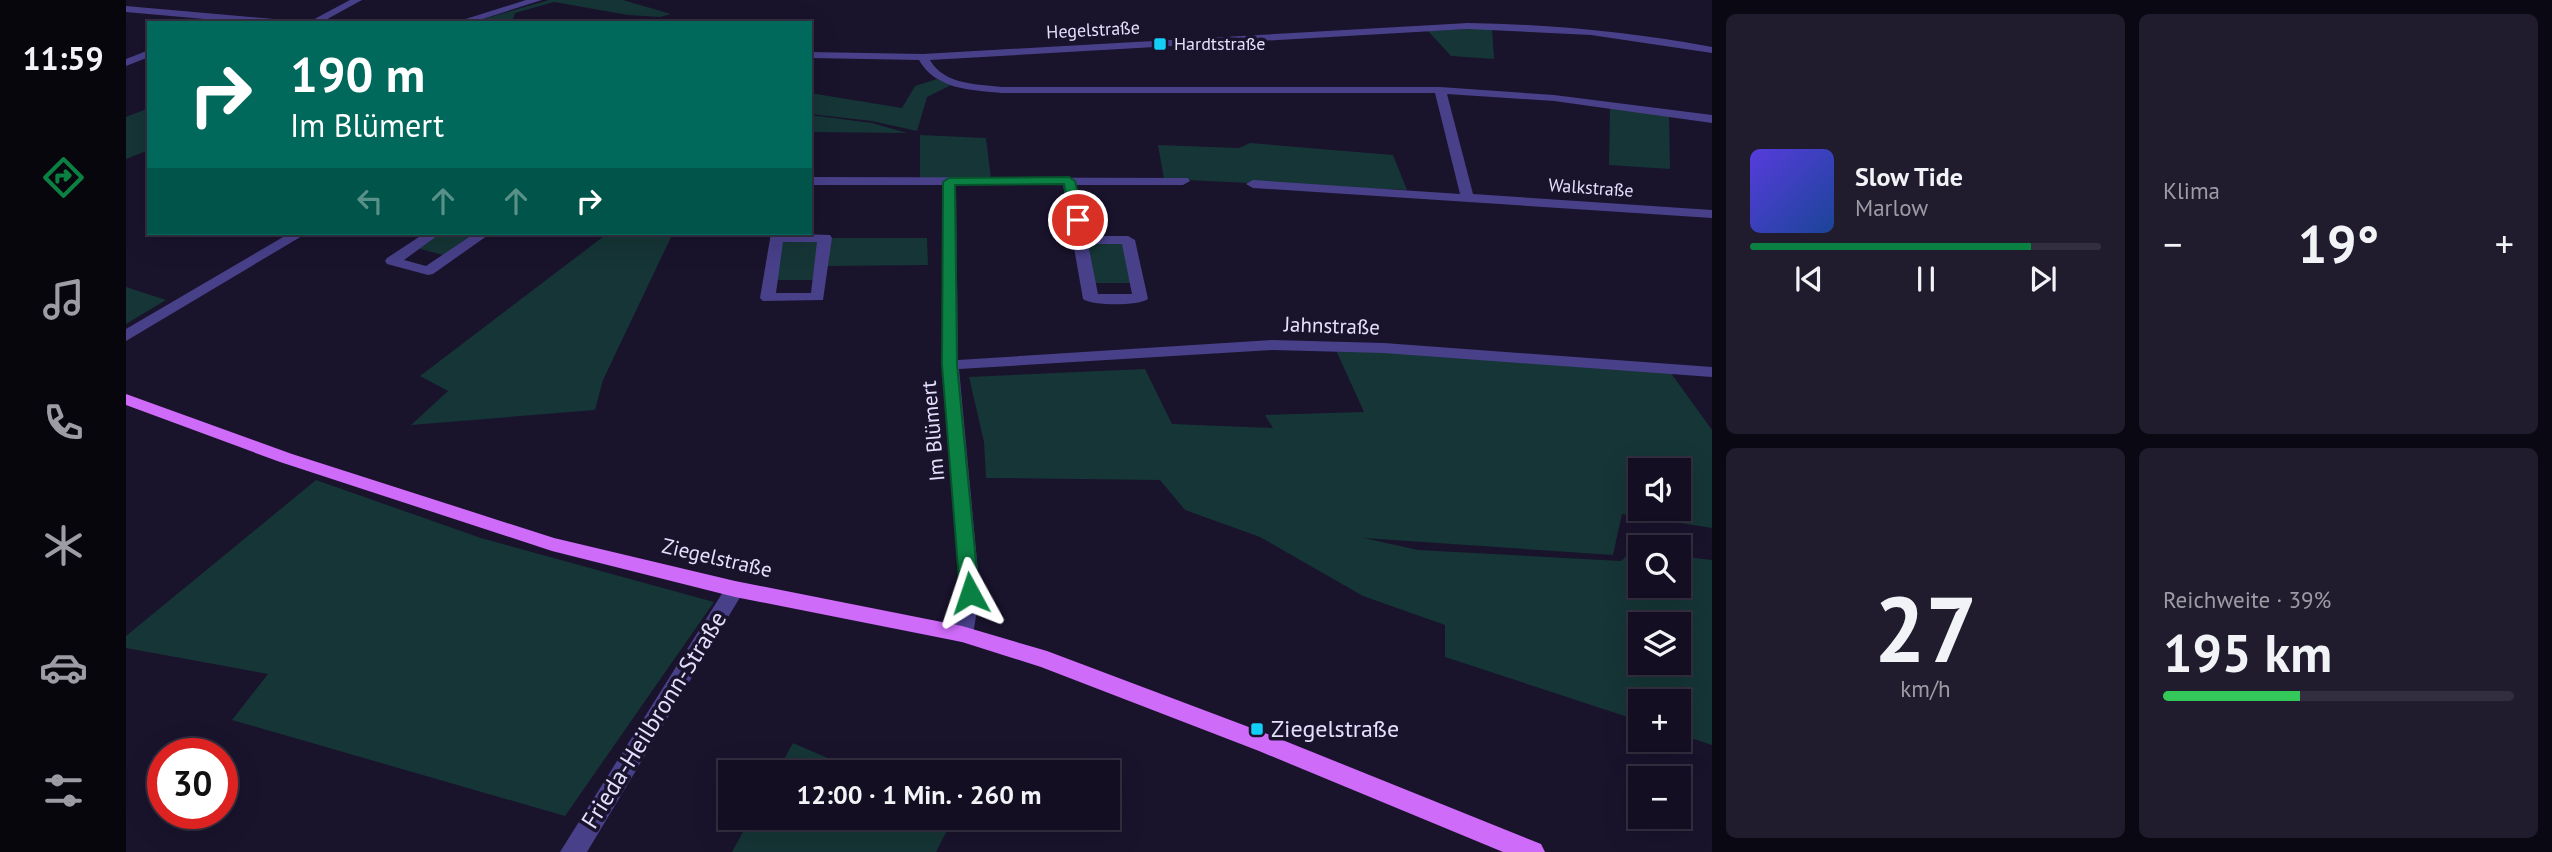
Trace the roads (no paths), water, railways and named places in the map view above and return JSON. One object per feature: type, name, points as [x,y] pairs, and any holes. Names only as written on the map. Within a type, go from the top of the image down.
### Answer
[{"type":"main road","name":"Ziegelstraße","points":[[126,399],[286,458],[552,544],[736,589],[962,634],[1047,660],[1254,739],[1532,852]]},
{"type":"street","points":[[316,21],[357,0]]},
{"type":"street","points":[[465,21],[537,0]]},
{"type":"street","points":[[126,9],[240,21]]},
{"type":"street","name":"Hegelstraße","points":[[812,55],[923,57],[1468,26],[1566,28],[1712,50]]},
{"type":"street","points":[[126,64],[147,54]]},
{"type":"street","points":[[923,57],[928,70],[939,78],[1002,90],[1440,90],[1554,98],[1712,119]]},
{"type":"street","points":[[1440,90],[1467,196]]},
{"type":"street","points":[[812,181],[1183,181]]},
{"type":"street","points":[[1069,181],[1091,299],[1140,299],[1128,240],[1082,240]]},
{"type":"street","name":"Im Blümert","points":[[949,182],[950,365],[970,593],[962,634]]},
{"type":"street","name":"Walkstraße","points":[[1253,184],[1712,214]]},
{"type":"street","points":[[126,336],[297,235]]},
{"type":"street","points":[[431,235],[391,261],[428,271],[481,235]]},
{"type":"street","points":[[778,235],[825,237],[818,297],[768,298],[778,235]]},
{"type":"street","name":"Jahnstraße","points":[[950,365],[1273,345],[1384,348],[1712,372]]},
{"type":"street","name":"Frieda-Heilbronn-Straße","points":[[573,852],[736,589]]},
{"type":"place","name":"Hardtstraße","points":[[1160,44]]},
{"type":"place","name":"Ziegelstraße","points":[[1257,729]]}]
